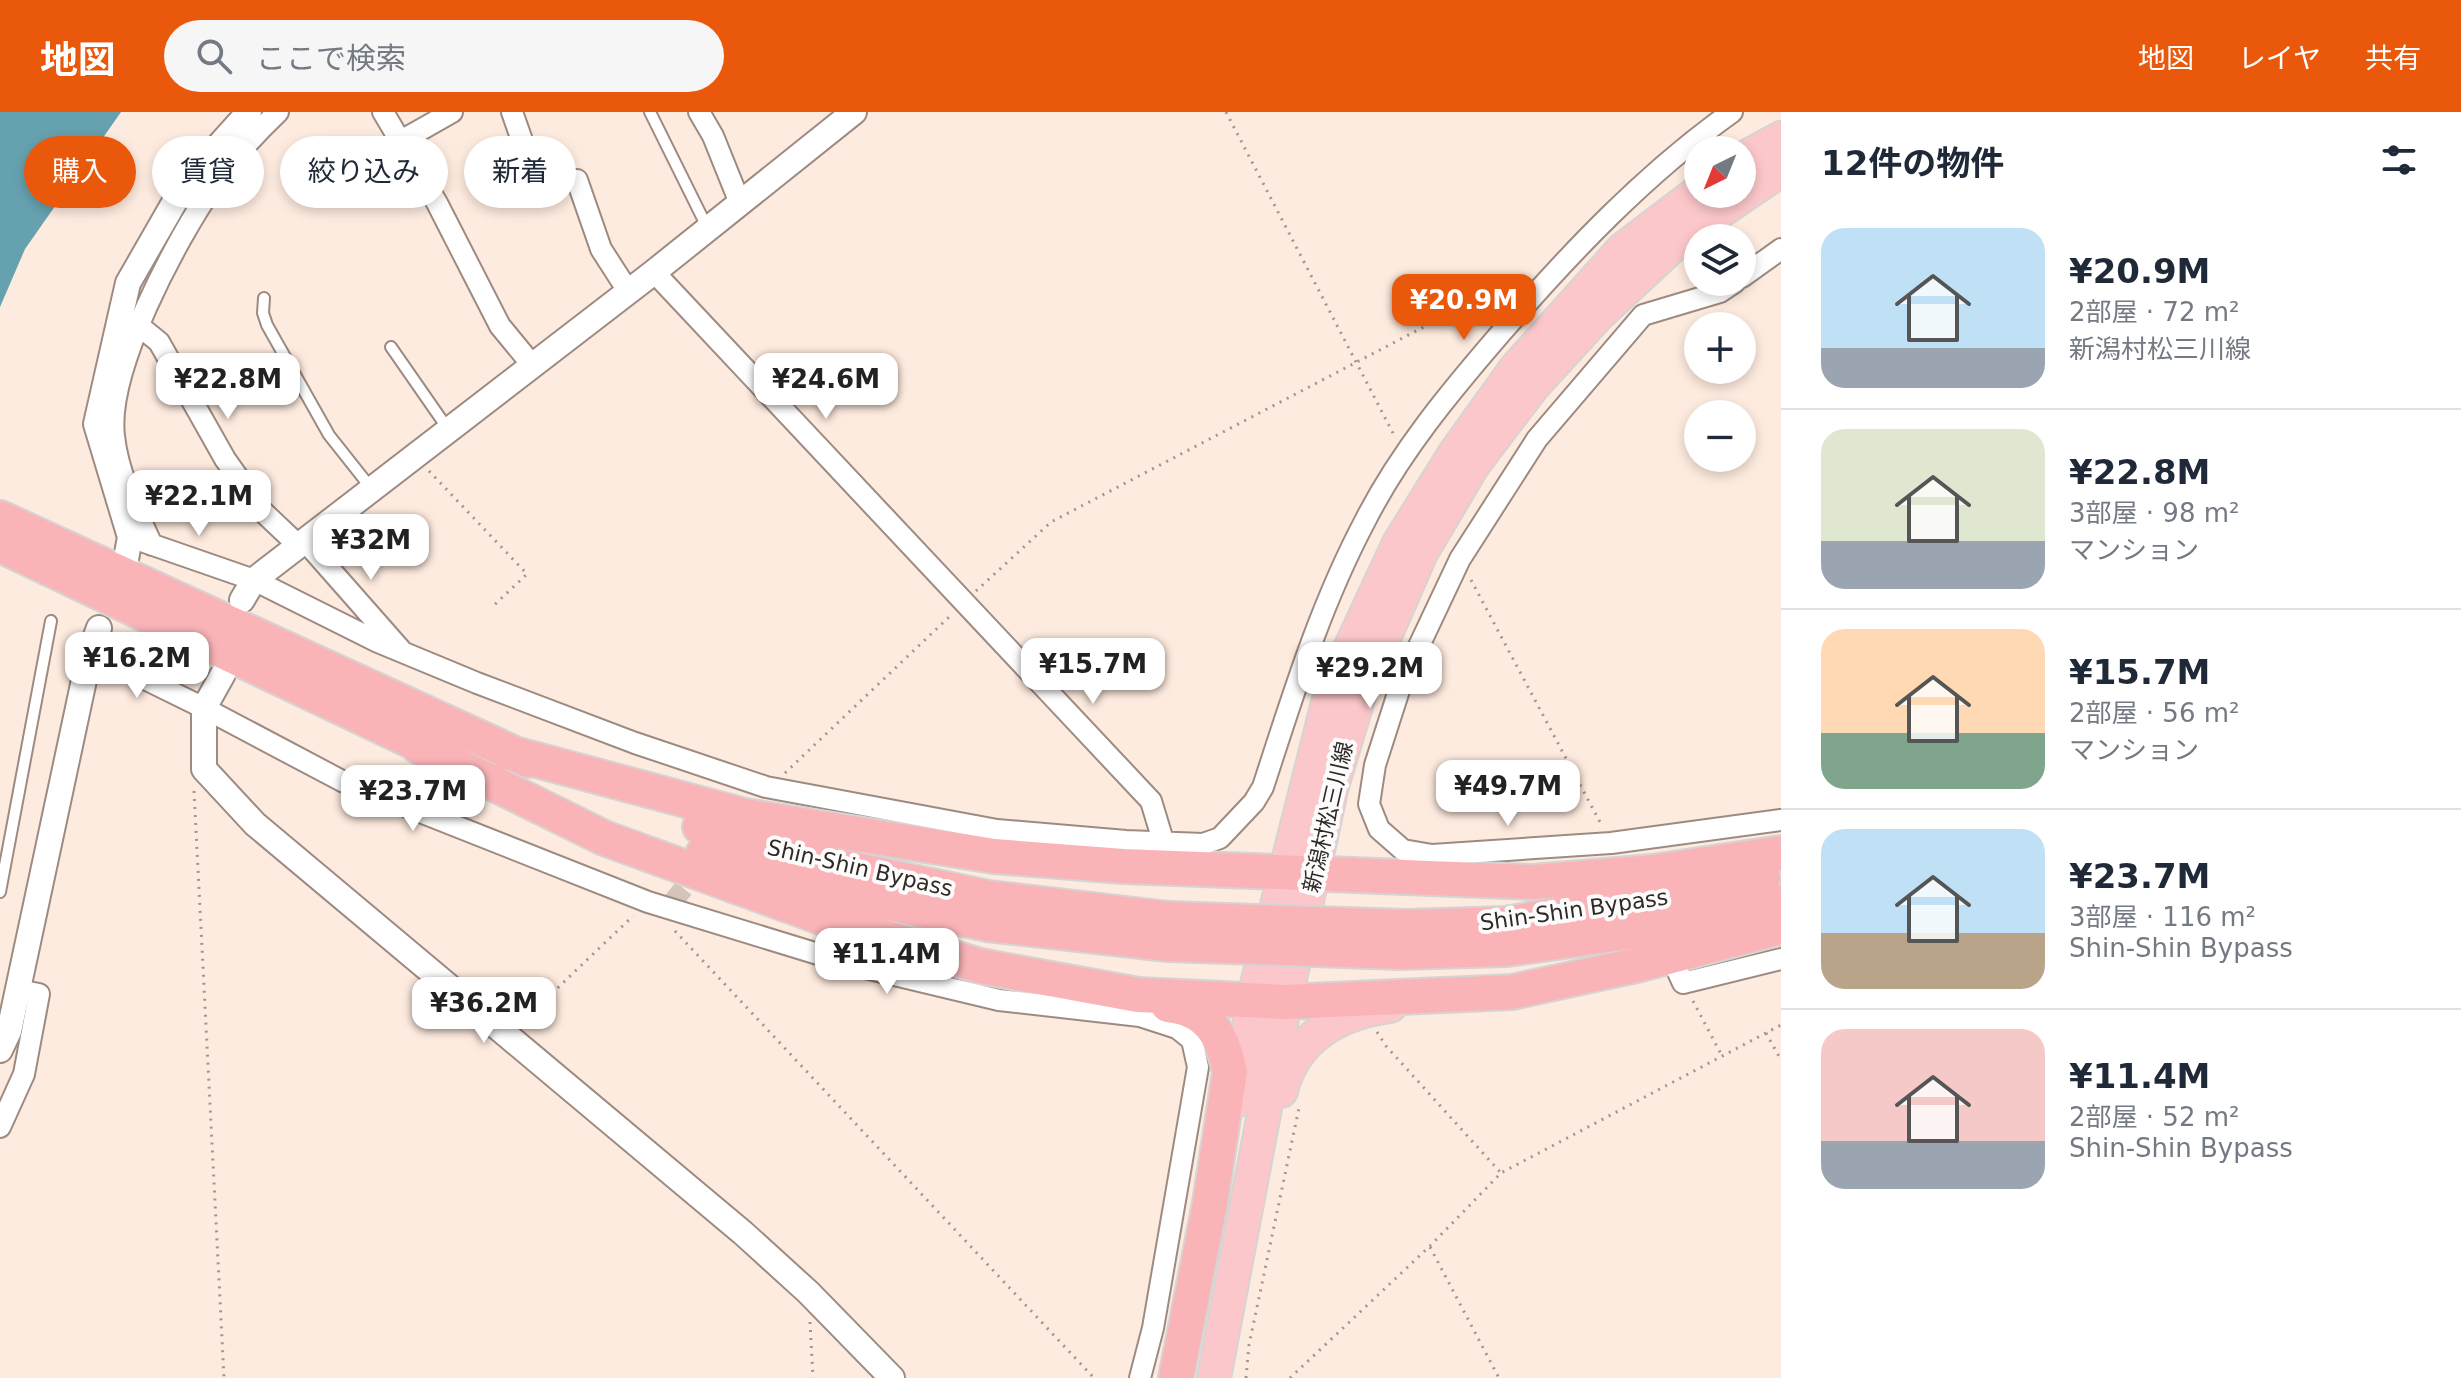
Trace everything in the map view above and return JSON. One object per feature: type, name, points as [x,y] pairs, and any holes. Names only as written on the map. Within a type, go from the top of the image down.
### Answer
[{"type":"highway","name":"Shin-Shin Bypass","points":[[0,518],[40,550],[418,746],[676,846],[829,890],[987,924],[1403,940],[1507,949],[1629,932],[1781,903]]},
{"type":"highway","name":"Shin-Shin Bypass","points":[[0,545],[40,550],[507,752],[682,822],[832,865],[1169,932]]},
{"type":"highway","points":[[418,746],[604,838],[837,923],[980,966],[1138,995],[1269,1001],[1512,992],[1637,965],[1781,927]]},
{"type":"highway","points":[[507,752],[745,816],[994,856],[1299,874],[1397,862],[1533,882],[1653,872],[1781,853]]},
{"type":"highway","name":"Shin-Shin Bypass","points":[[1403,940],[1781,874]]},
{"type":"highway","points":[[1092,988],[1138,1009],[1191,1007],[1217,1034],[1226,1052],[1230,1072],[1212,1190],[1176,1378]]},
{"type":"main road","points":[[1756,151],[1781,138]]},
{"type":"main road","name":"新潟村松三川線","points":[[1299,874],[1332,786],[1359,696],[1421,553],[1473,465],[1533,386],[1597,316],[1681,238],[1781,170]]},
{"type":"main road","name":"新潟村松三川線","points":[[1186,1378],[1229,1162],[1299,874],[1332,687],[1399,543],[1455,453],[1516,368],[1623,249],[1684,203]]},
{"type":"main road","points":[[1244,1221],[1257,1204],[1286,1071],[1310,1038],[1331,1022],[1373,1008],[1476,994]]},
{"type":"main road","name":"新潟村松三川線","points":[[1214,1378],[1244,1221],[1269,1001]]},
{"type":"street","points":[[249,112],[186,182],[128,283],[96,424],[141,541],[248,590],[760,794],[997,830],[1164,844],[1203,844],[1220,838],[1254,802],[1263,787],[1320,617],[1366,519],[1406,451],[1477,361],[1560,265],[1684,146],[1732,112]]},
{"type":"street","points":[[125,565],[141,541],[114,436],[117,400],[129,345],[214,185],[255,134],[278,112]]},
{"type":"street","points":[[383,112],[398,136]]},
{"type":"street","points":[[410,136],[452,112]]},
{"type":"street","points":[[512,112],[538,186],[559,180],[577,180],[601,249],[628,291]]},
{"type":"street","points":[[699,112],[713,136],[740,203]]},
{"type":"street","points":[[248,590],[302,543],[654,272],[854,112]]},
{"type":"street","points":[[440,208],[500,326],[533,366]]},
{"type":"street","points":[[1756,267],[1781,249]]},
{"type":"street","points":[[654,272],[1151,801],[1164,844],[1186,869]]},
{"type":"street","points":[[1707,296],[1643,315],[1537,439],[1460,559],[1401,684],[1375,765],[1369,804],[1397,862],[1432,855],[1611,843],[1781,820]]},
{"type":"street","points":[[138,325],[159,342],[225,459],[261,510],[302,543],[404,653]]},
{"type":"street","points":[[0,1050],[9,1031],[90,652],[99,628]]},
{"type":"street","points":[[90,652],[342,781],[648,902],[857,966],[999,1000],[1138,1009],[1177,1028],[1192,1040],[1198,1067],[1153,1328],[1140,1378]]},
{"type":"street","points":[[223,674],[204,708],[204,769],[255,824],[509,1035],[808,1292],[892,1378]]},
{"type":"street","points":[[1611,843],[1622,863]]},
{"type":"street","points":[[648,902],[671,904]]},
{"type":"street","points":[[1673,961],[1683,983],[1781,959]]},
{"type":"street","points":[[0,1127],[24,1074],[39,994],[18,990]]},
{"type":"lane","points":[[650,112],[708,229]]},
{"type":"lane","points":[[264,298],[263,313],[267,325],[311,406],[329,435],[372,490]]},
{"type":"lane","points":[[391,347],[449,430]]},
{"type":"lane","points":[[0,892],[51,621]]},
{"type":"path","points":[[1226,112],[1396,438],[1406,451]]},
{"type":"path","points":[[760,794],[1051,522],[1481,297],[1560,265]]},
{"type":"path","points":[[415,456],[527,574],[491,608]]},
{"type":"path","points":[[1460,559],[1611,843]]},
{"type":"path","points":[[204,769],[193,776],[224,1378]]},
{"type":"path","points":[[509,1035],[648,902],[1094,1378]]},
{"type":"path","points":[[1683,983],[1721,1054]]},
{"type":"path","points":[[1373,1024],[1386,1046],[1501,1173]]},
{"type":"path","points":[[1290,1378],[1430,1246],[1501,1173],[1781,1025]]},
{"type":"path","points":[[1766,1033],[1781,1060]]},
{"type":"path","points":[[1246,1378],[1249,1345],[1301,1101]]},
{"type":"path","points":[[1430,1246],[1499,1378]]},
{"type":"path","points":[[808,1292],[813,1378]]},
{"type":"water","points":[[0,112],[121,112],[104,136],[24,136],[24,208],[54,208],[25,249],[0,307]]},
{"type":"tunnel","points":[[671,904],[701,867]]}]
